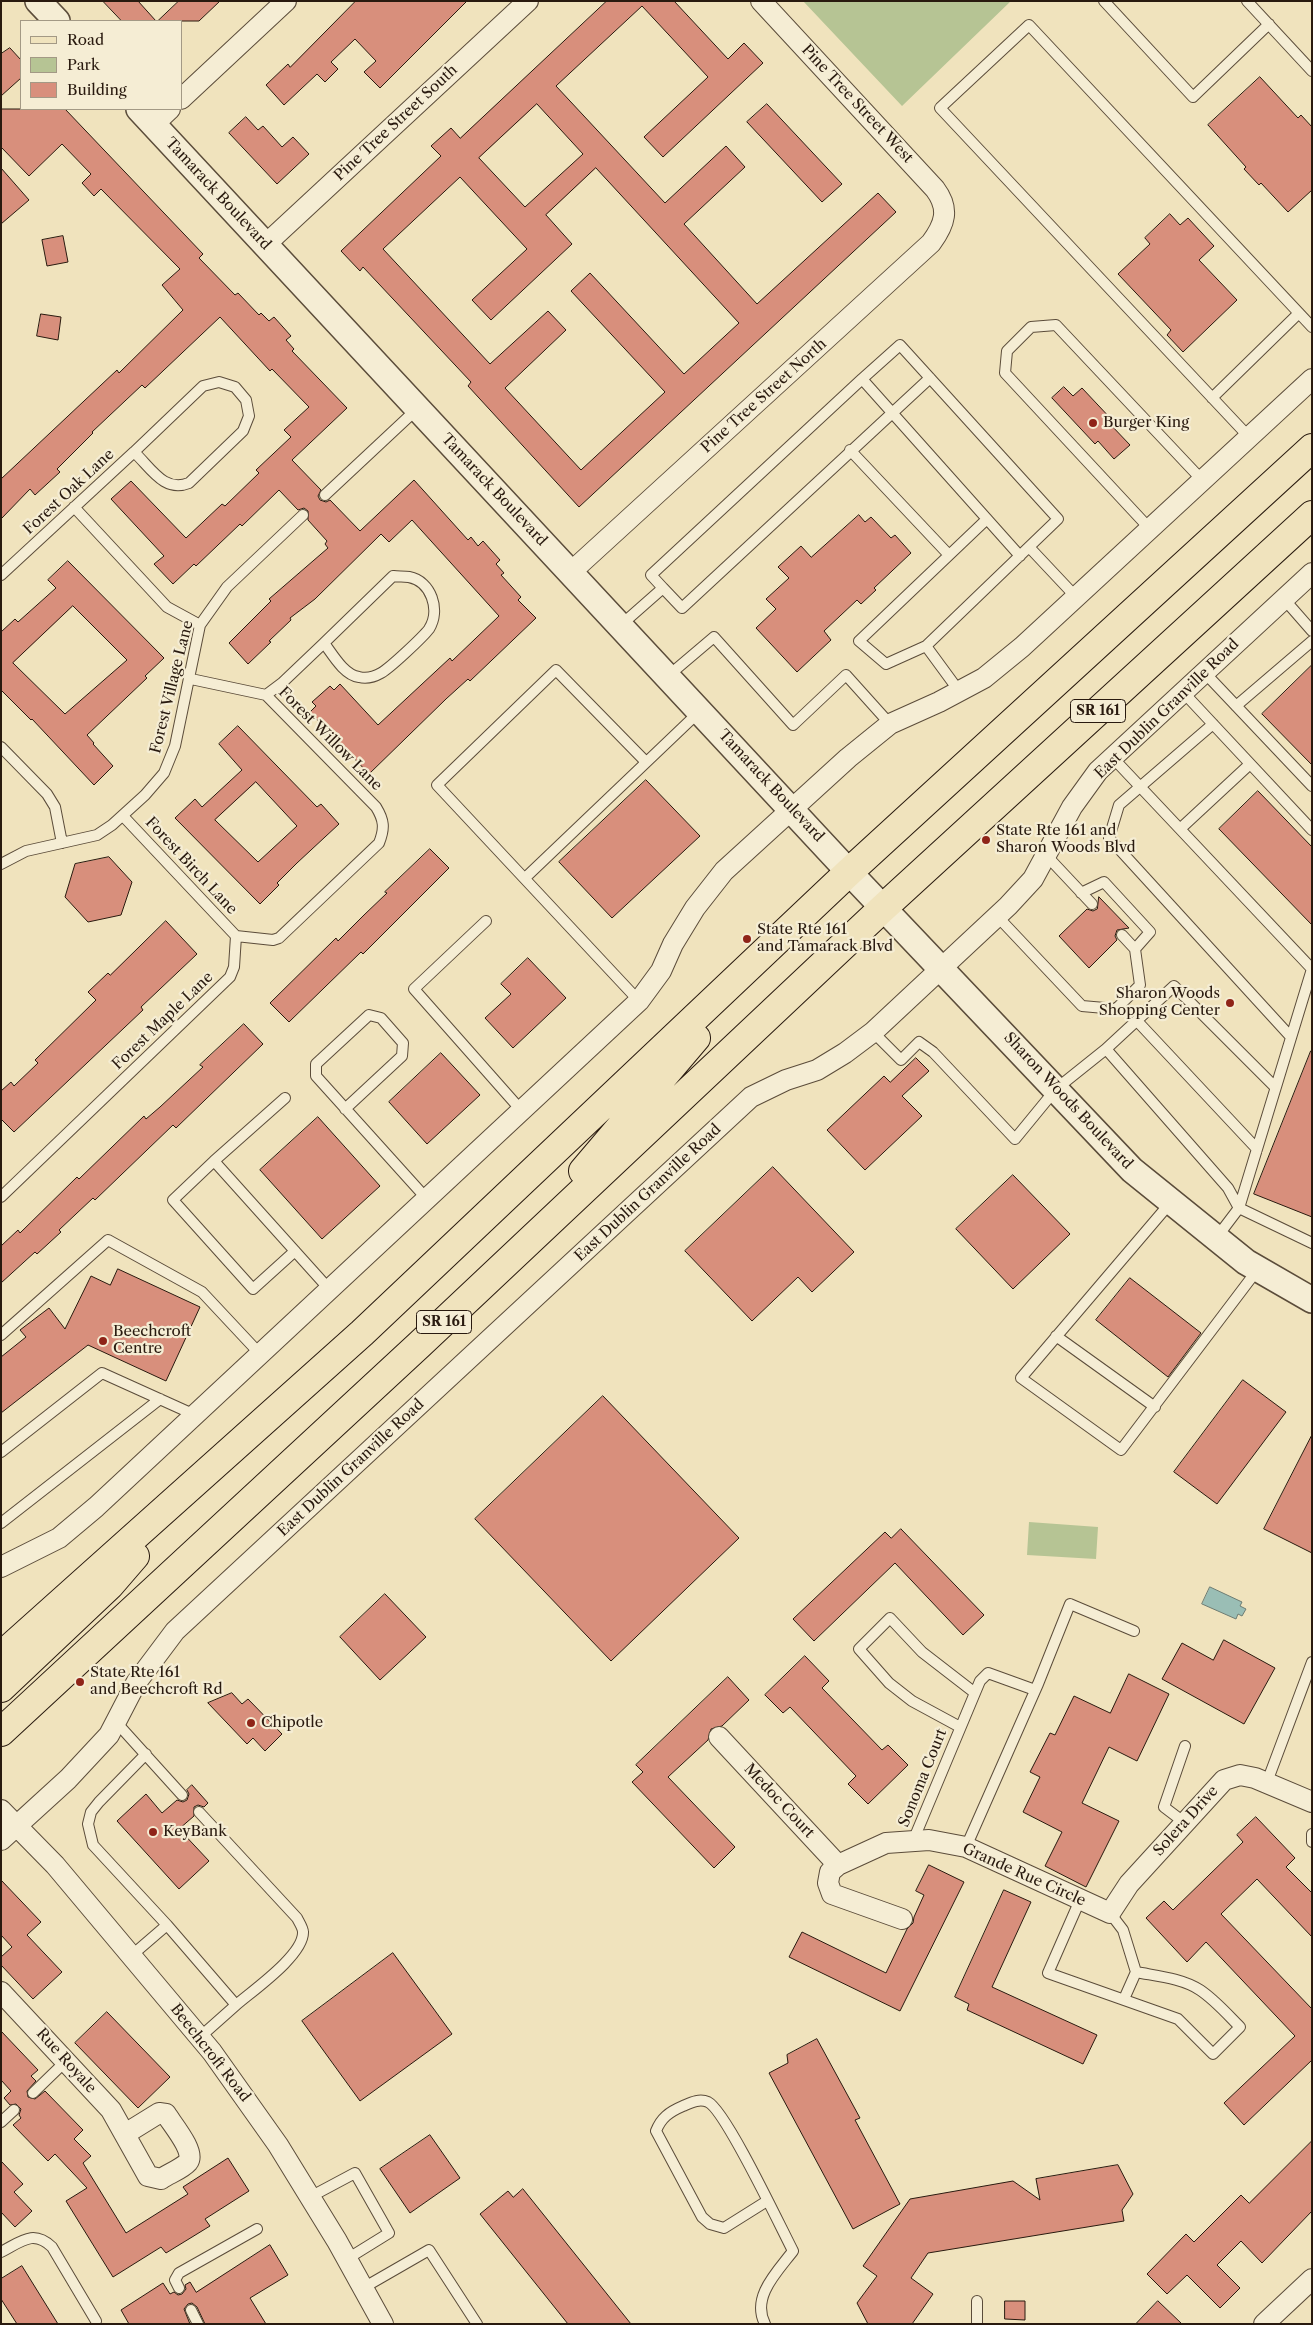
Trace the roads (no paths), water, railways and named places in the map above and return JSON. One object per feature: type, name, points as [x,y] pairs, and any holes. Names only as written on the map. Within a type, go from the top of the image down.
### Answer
[{"type":"main road","name":"SR 161","points":[[1,1656],[362,1333],[849,872],[1312,448]]},
{"type":"main road","name":"SR 161","points":[[1,1732],[514,1256],[884,908],[1312,514]]},
{"type":"main road","points":[[514,1256],[616,1131],[699,1034],[820,924],[849,872]]},
{"type":"main road","points":[[1,1688],[110,1585],[210,1470]]},
{"type":"street","points":[[38,1],[56,20]]},
{"type":"street","points":[[182,98],[286,1]]},
{"type":"street","name":"Pine Tree Street South","points":[[265,245],[528,1]]},
{"type":"street","name":"Pine Tree Street West","points":[[761,1],[935,189],[943,199],[945,212]]},
{"type":"street","name":"Tamarack Boulevard","points":[[154,114],[265,245],[701,710],[849,872]]},
{"type":"street","name":"Pine Tree Street North","points":[[571,572],[931,243],[942,229],[945,212]]},
{"type":"street","points":[[1,1567],[59,1538],[96,1507],[639,1001],[661,971],[673,944],[695,908],[724,871],[848,758],[890,724],[984,678],[1076,597],[1312,380]]},
{"type":"street","name":"East Dublin Granville Road","points":[[1,1840],[68,1779],[109,1735],[136,1683],[175,1631],[751,1097],[786,1080],[817,1070],[873,1032],[997,916],[1033,879],[1072,807],[1098,772],[1312,573]]},
{"type":"street","name":"Sharon Woods Boulevard","points":[[849,872],[1132,1170],[1216,1238],[1258,1269],[1312,1300]]},
{"type":"street","name":"Medoc Court","points":[[719,1737],[838,1865]]},
{"type":"street","name":"Solera Drive","points":[[1110,1914],[1129,1884],[1224,1780],[1240,1775],[1267,1782],[1312,1802]]},
{"type":"street","name":"Beechcroft Road","points":[[1,1810],[55,1865],[200,2037],[258,2114],[347,2259],[383,2324]]},
{"type":"street","name":"Grande Rue Circle","points":[[838,1865],[886,1843],[929,1840],[966,1847],[1110,1914]]},
{"type":"street","points":[[838,1865],[830,1872],[828,1883],[832,1894],[902,1919]]},
{"type":"street","name":"Rue Royale","points":[[5,2000],[66,2061],[111,2110],[125,2134]]},
{"type":"street","points":[[1264,2324],[1312,2279]]},
{"type":"lane","points":[[1104,1],[1193,97],[1269,24]]},
{"type":"lane","points":[[1248,1],[1312,71]]},
{"type":"lane","points":[[1249,438],[940,108],[1030,24],[1312,327]]},
{"type":"lane","points":[[1212,398],[1299,313]]},
{"type":"lane","points":[[1150,529],[1005,373],[1007,350],[1031,327],[1056,325],[1202,480]]},
{"type":"lane","points":[[930,378],[850,450],[682,608],[651,575],[900,345],[930,378],[1058,519],[926,646],[886,664],[859,641],[987,519]]},
{"type":"lane","points":[[862,379],[1020,556]]},
{"type":"lane","name":"Forest Oak Lane","points":[[1,575],[203,386],[220,382],[235,387],[246,400],[249,416],[243,431],[189,483],[179,487],[168,485],[134,452]]},
{"type":"lane","points":[[326,495],[418,408]]},
{"type":"lane","points":[[850,450],[949,556]]},
{"type":"lane","points":[[74,508],[167,607],[200,625]]},
{"type":"lane","name":"Forest Village Lane","points":[[1,864],[26,851],[97,835],[124,816],[164,773],[175,746],[191,679],[200,625],[227,586],[303,515]]},
{"type":"lane","points":[[1030,547],[1076,597]]},
{"type":"lane","points":[[266,695],[282,683],[393,576],[410,577],[424,585],[433,598],[435,614],[428,629],[382,673],[370,678],[357,677],[346,671],[324,643]]},
{"type":"lane","points":[[622,626],[663,588]]},
{"type":"lane","points":[[1284,599],[1310,626]]},
{"type":"lane","points":[[668,676],[714,637],[793,725],[846,675],[890,724]]},
{"type":"lane","points":[[1236,706],[1312,641]]},
{"type":"lane","points":[[926,646],[959,691]]},
{"type":"lane","points":[[639,1001],[437,784],[556,670],[646,762]]},
{"type":"lane","points":[[1204,672],[1312,786]]},
{"type":"lane","name":"Forest Willow Lane","points":[[191,679],[266,695],[376,807],[383,818],[384,831],[379,843],[279,938],[273,940],[236,936]]},
{"type":"lane","points":[[1183,692],[1312,830]]},
{"type":"lane","points":[[525,878],[701,710]]},
{"type":"lane","points":[[1213,724],[1119,805],[1109,838],[1290,1036]]},
{"type":"lane","points":[[1,747],[47,794],[55,807],[62,843]]},
{"type":"lane","points":[[1113,758],[1312,969],[1290,1036],[1240,1208],[1216,1238]]},
{"type":"lane","points":[[1180,829],[1250,764]]},
{"type":"lane","name":"Forest Birch Lane","points":[[124,816],[236,936]]},
{"type":"lane","points":[[1045,854],[1092,904]]},
{"type":"lane","points":[[1081,893],[1104,882],[1150,932],[1135,949]]},
{"type":"lane","points":[[997,916],[1082,1006],[1116,1009],[1140,985],[1135,949],[1122,936]]},
{"type":"lane","points":[[486,921],[414,988],[521,1110]]},
{"type":"lane","name":"Forest Maple Lane","points":[[1,1197],[230,977],[234,967],[236,936]]},
{"type":"lane","points":[[873,1032],[901,1060],[919,1042],[933,1052],[1015,1139],[1056,1089],[1138,1022],[1174,986],[1275,1088]]},
{"type":"lane","points":[[346,1109],[402,1056],[403,1043],[380,1018],[369,1016],[316,1064],[316,1076],[426,1198]]},
{"type":"lane","points":[[1138,1022],[1257,1149]]},
{"type":"lane","points":[[1106,1049],[1228,1188],[1240,1208],[1312,1243]]},
{"type":"lane","points":[[285,1098],[173,1200],[253,1289],[294,1251]]},
{"type":"lane","points":[[214,1161],[329,1289]]},
{"type":"lane","points":[[1171,1202],[1021,1378],[1121,1450],[1258,1269]]},
{"type":"lane","points":[[1,1335],[108,1240],[202,1292],[260,1354]]},
{"type":"lane","points":[[1056,1336],[1155,1407]]},
{"type":"lane","points":[[1,1452],[102,1373],[195,1415]]},
{"type":"lane","points":[[1,1523],[160,1399]]},
{"type":"lane","points":[[966,1847],[1035,1690],[1070,1604],[1134,1631]]},
{"type":"lane","name":"Sonoma Court","points":[[913,1841],[975,1693],[922,1652],[890,1618],[859,1649],[889,1683],[912,1701],[960,1726]]},
{"type":"lane","points":[[1267,1782],[1312,1662]]},
{"type":"lane","points":[[975,1693],[980,1681],[988,1673],[1035,1690]]},
{"type":"lane","points":[[116,1722],[182,1794]]},
{"type":"lane","points":[[1185,1823],[1164,1807],[1186,1746]]},
{"type":"lane","points":[[146,1754],[91,1812],[88,1824],[93,1845],[167,1925],[236,2005]]},
{"type":"lane","points":[[198,1812],[297,1918],[303,1931],[301,1942],[294,1955],[200,2037]]},
{"type":"lane","points":[[1312,1834],[1312,1842]]},
{"type":"lane","points":[[1080,1900],[1048,1973],[1178,2019],[1213,2054],[1240,2028],[1214,2001],[1198,1988],[1136,1972]]},
{"type":"lane","points":[[1110,1914],[1123,1930],[1136,1972],[1124,1999]]},
{"type":"lane","points":[[131,1956],[167,1925]]},
{"type":"lane","points":[[32,2093],[66,2061]]},
{"type":"lane","points":[[765,2324],[759,2310],[764,2290],[793,2251],[724,2119],[708,2102],[696,2100],[673,2111],[660,2121],[656,2131],[702,2217],[710,2224],[724,2228],[767,2202]]},
{"type":"lane","points":[[1,2122],[14,2110]]},
{"type":"lane","points":[[310,2197],[355,2173],[389,2233],[347,2259]]},
{"type":"lane","points":[[179,2288],[175,2280],[179,2273],[257,2230]]},
{"type":"lane","points":[[1,2252],[32,2237],[44,2239],[52,2247],[96,2321]]},
{"type":"lane","points":[[363,2288],[429,2250],[477,2324]]},
{"type":"lane","points":[[977,2301],[977,2324]]},
{"type":"lane","points":[[191,2310],[198,2324]]},
{"type":"water","points":[[1210,1587],[1242,1602],[1240,1606],[1246,1609],[1242,1616],[1238,1614],[1236,1619],[1202,1604]]},
{"type":"place","name":"Burger King","points":[[1093,423]]},
{"type":"place","name":"State Rte 161 and Sharon Woods Blvd","points":[[986,840]]},
{"type":"place","name":"State Rte 161 and Tamarack Blvd","points":[[747,939]]},
{"type":"place","name":"Sharon Woods Shopping Center","points":[[1230,1003]]},
{"type":"place","name":"Beechcroft Centre","points":[[103,1341]]},
{"type":"place","name":"State Rte 161 and Beechcroft Rd","points":[[80,1682]]},
{"type":"place","name":"Chipotle","points":[[251,1723]]},
{"type":"place","name":"KeyBank","points":[[153,1832]]}]
